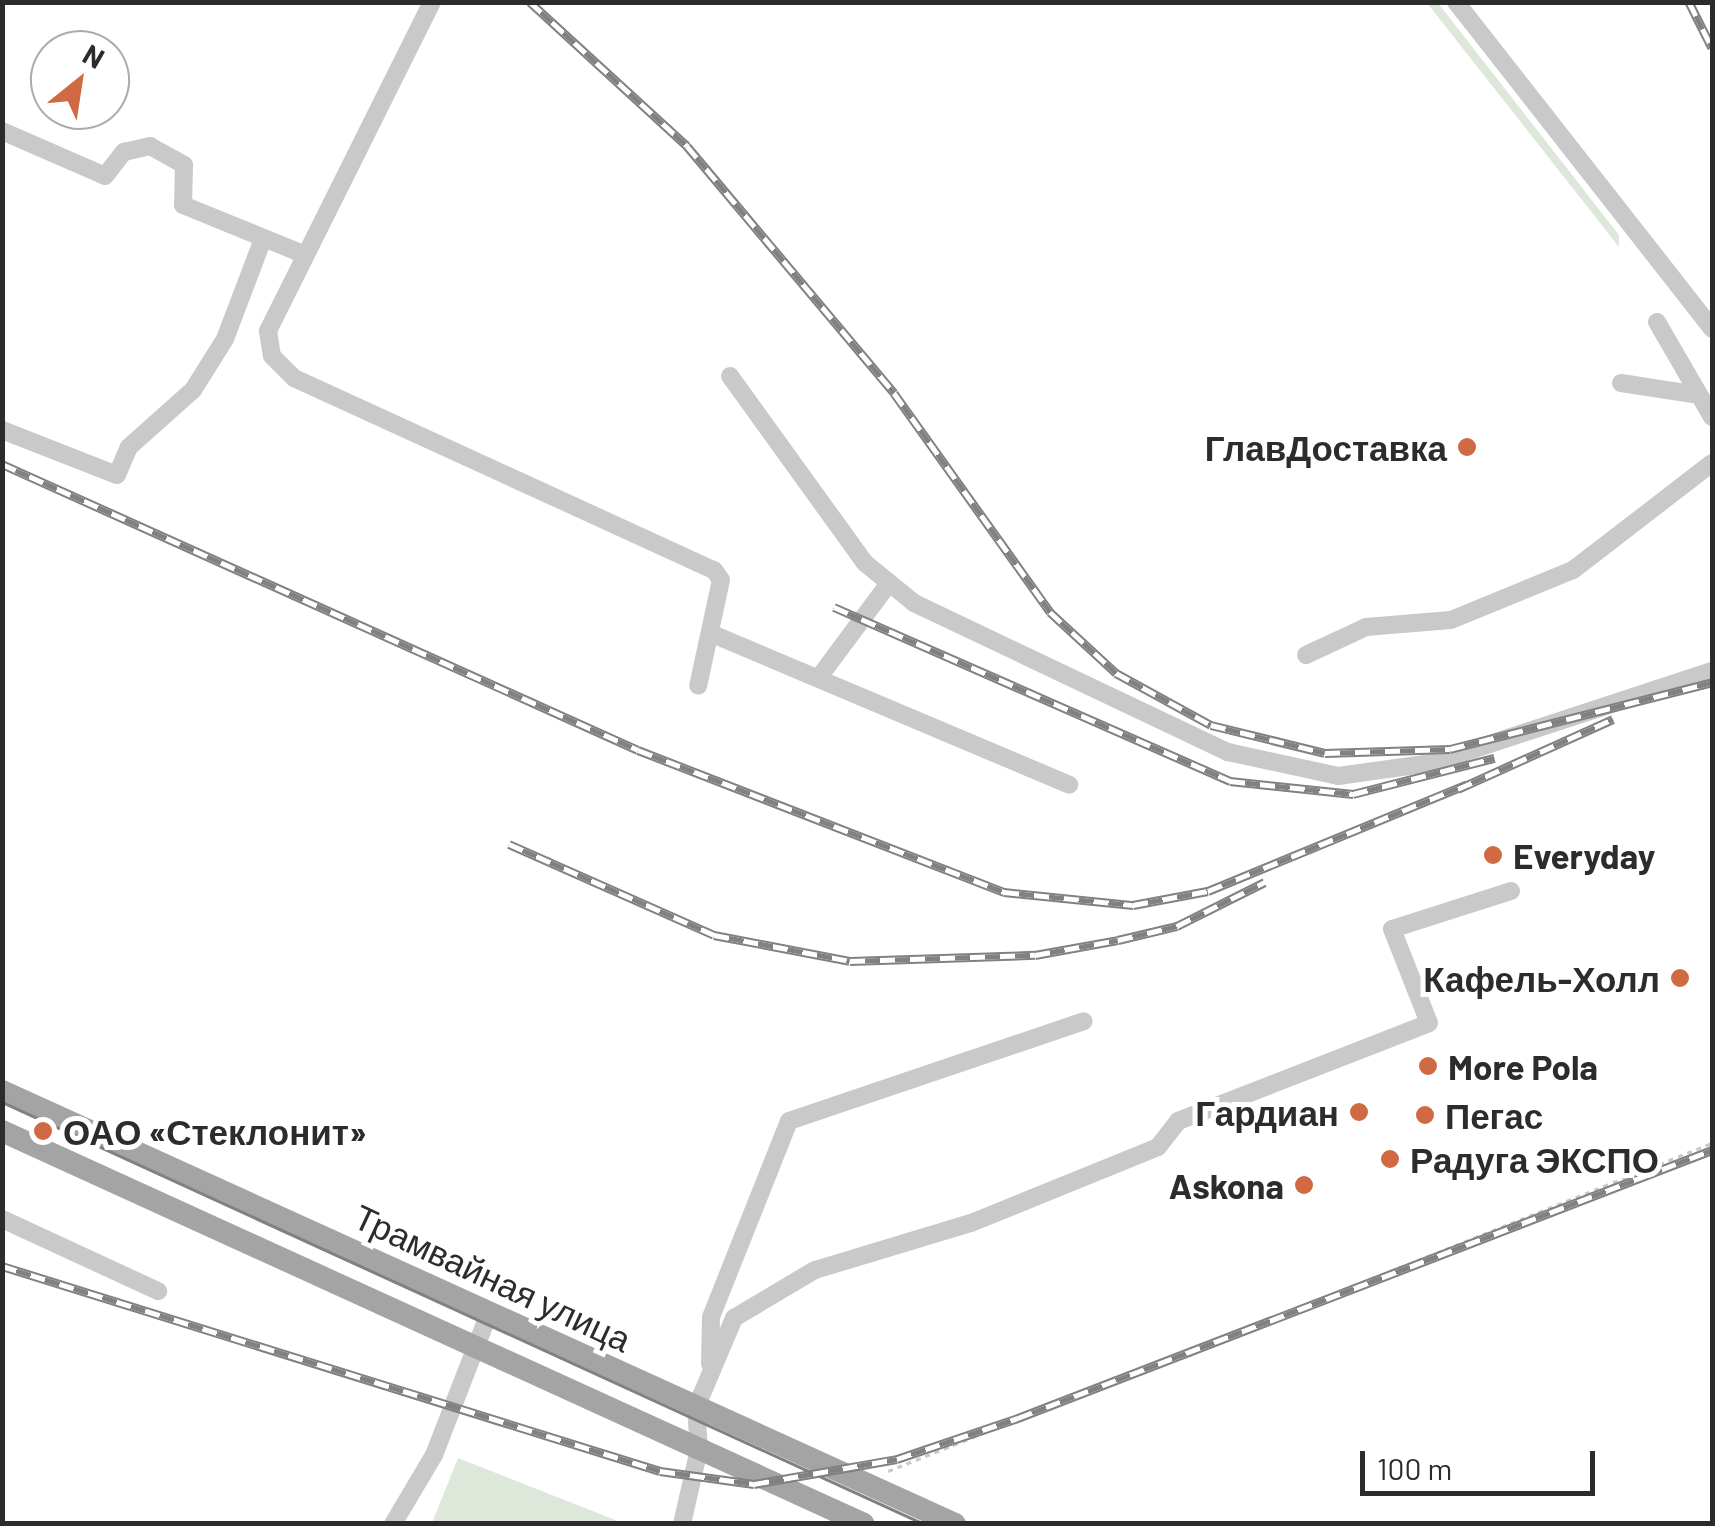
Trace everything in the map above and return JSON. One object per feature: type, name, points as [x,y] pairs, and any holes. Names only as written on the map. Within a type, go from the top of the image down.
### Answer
[{"type":"main road","name":"Трамвайная улица","points":[[2,1091],[955,1524]]},
{"type":"main road","name":"Трамвайная улица","points":[[2,1131],[864,1524]]},
{"type":"street","points":[[432,2],[323,233],[304,254],[268,331],[272,356],[294,378],[714,570],[721,580],[698,686]]},
{"type":"street","points":[[1456,2],[1712,328]]},
{"type":"street","points":[[2,130],[105,176],[124,152],[150,146],[184,165],[183,204],[304,254]]},
{"type":"street","points":[[2,430],[117,476],[129,447],[194,390],[225,340],[264,239]]},
{"type":"street","points":[[1657,322],[1684,356],[1693,394],[1712,417]]},
{"type":"street","points":[[730,376],[865,563],[889,583],[1038,665],[1228,752],[1338,776],[1432,763],[1712,671]]},
{"type":"street","points":[[1621,382],[1693,394]]},
{"type":"street","points":[[1306,655],[1366,626],[1451,620],[1573,570],[1712,464]]},
{"type":"street","points":[[820,676],[889,583]]},
{"type":"street","points":[[710,633],[820,676],[1069,785]]},
{"type":"street","points":[[682,1524],[699,1449],[696,1408],[734,1318],[814,1270],[971,1223],[1158,1147],[1178,1121],[1430,1023],[1392,928],[1512,891]]},
{"type":"street","points":[[710,1375],[711,1317],[789,1121],[1084,1021]]},
{"type":"street","points":[[2,1219],[158,1291]]},
{"type":"street","points":[[397,1521],[478,1348],[489,1313]]},
{"type":"path","points":[[875,1488],[928,1451],[1269,1325],[1339,1284],[1712,1143]]},
{"type":"shaded area","points":[[1427,3],[1438,3],[1619,235],[1619,247]]},
{"type":"shaded area","points":[[458,1458],[623,1523],[432,1523]]},
{"type":"tram line","points":[[2,1102],[924,1524]]},
{"type":"railway","points":[[530,2],[687,146],[894,393],[1050,612],[1116,673],[1211,725],[1325,753],[1450,749],[1712,682]]},
{"type":"railway","points":[[1689,2],[1712,48]]},
{"type":"railway","points":[[2,464],[638,750],[1004,892],[1133,905],[1208,891],[1467,784]]},
{"type":"railway","points":[[834,607],[1230,781],[1353,794],[1494,758]]},
{"type":"railway","points":[[1458,789],[1613,719]]},
{"type":"railway","points":[[509,844],[714,935],[850,961],[1035,955],[1118,940],[1177,926],[1265,882]]},
{"type":"railway","points":[[2,1266],[660,1471],[754,1484],[897,1459],[1018,1418],[1712,1150]]},
{"type":"place","name":"ГлавДоставка","points":[[1467,447]]},
{"type":"place","name":"Everyday","points":[[1493,855]]},
{"type":"place","name":"Кафель-Холл","points":[[1680,978]]},
{"type":"place","name":"More Pola","points":[[1428,1066]]},
{"type":"place","name":"Гардиан","points":[[1359,1112]]},
{"type":"place","name":"Пегас","points":[[1425,1115]]},
{"type":"place","name":"ОАО «Стеклонит»","points":[[43,1131]]},
{"type":"place","name":"Радуга ЭКСПО","points":[[1390,1159]]},
{"type":"place","name":"Askona","points":[[1304,1185]]}]
